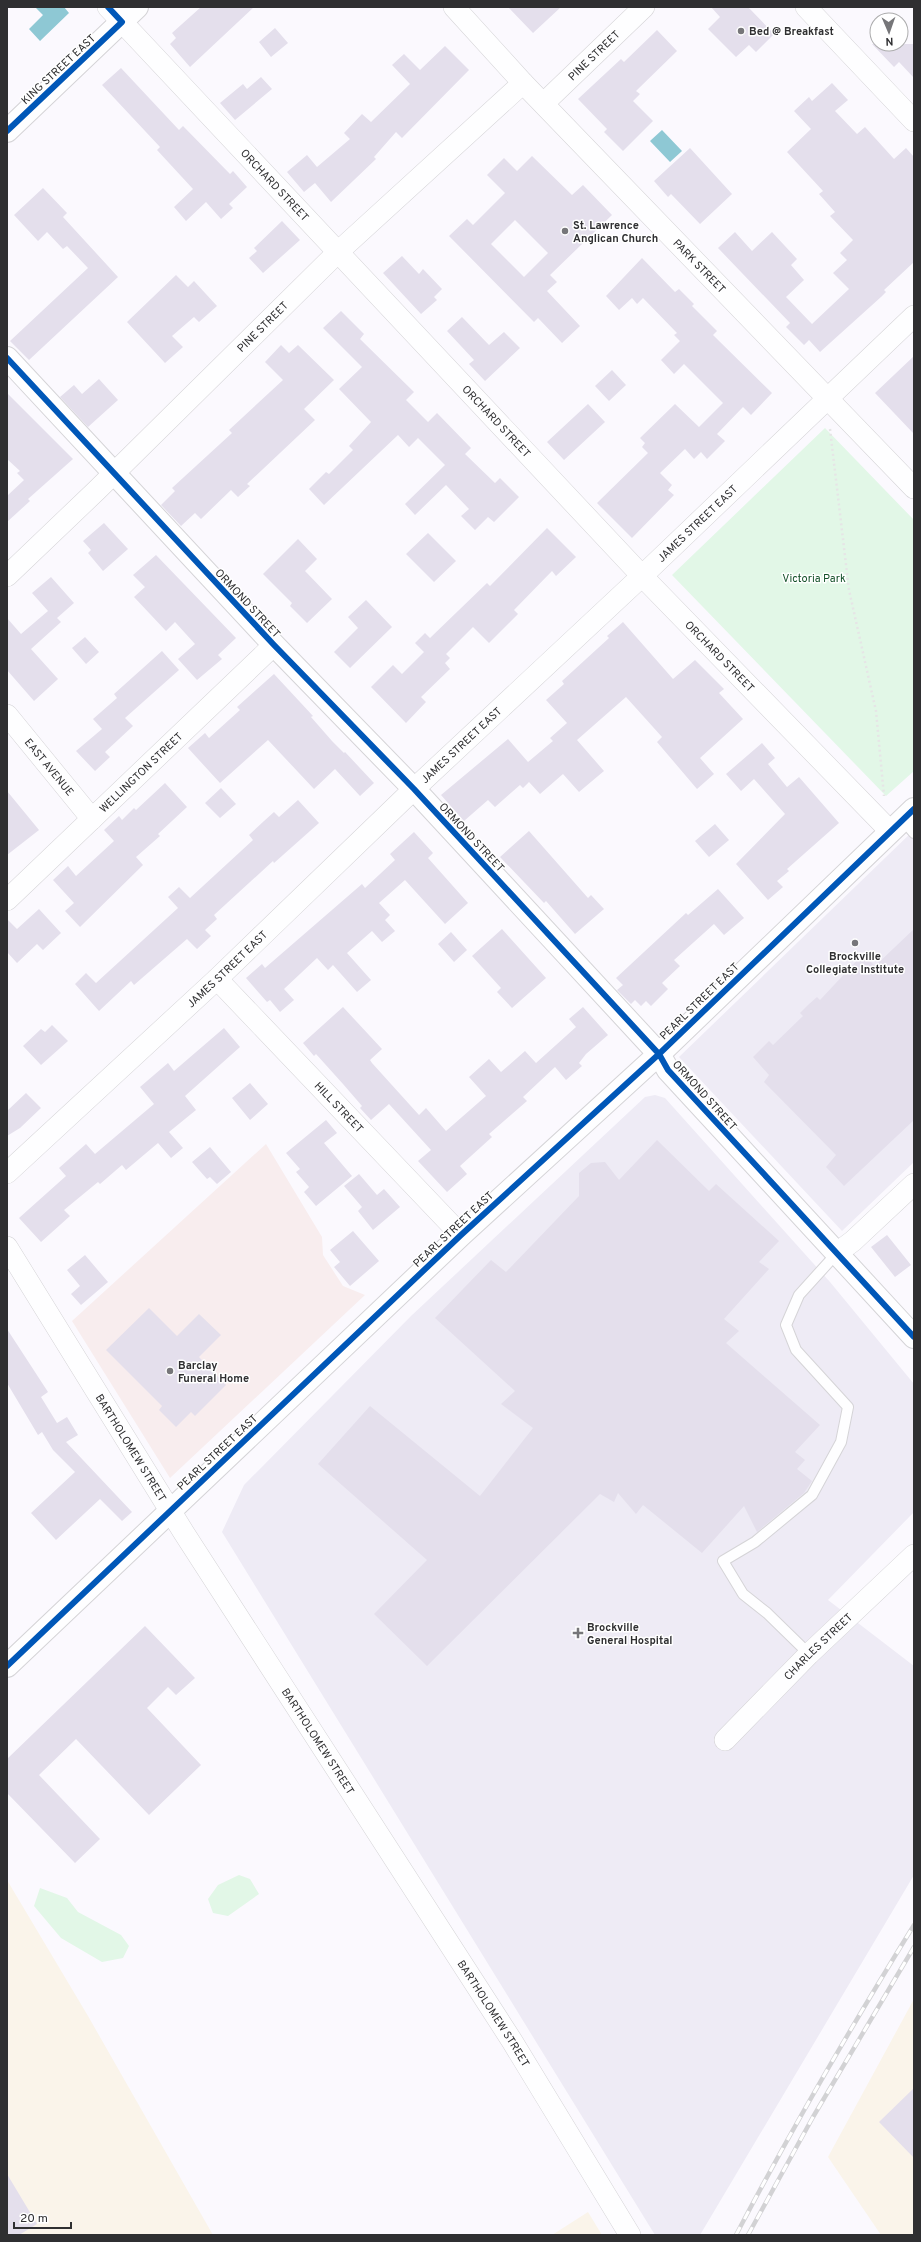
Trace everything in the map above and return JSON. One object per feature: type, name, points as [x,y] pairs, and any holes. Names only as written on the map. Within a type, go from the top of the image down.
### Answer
[{"type":"street","name":"PARK STREET","points":[[454,7],[523,82],[914,488]]},
{"type":"street","name":"PINE STREET","points":[[544,103],[644,7]]},
{"type":"street","points":[[806,7],[914,121]]},
{"type":"street","name":"KING STREET EAST","points":[[7,131],[122,12]]},
{"type":"street","name":"ORCHARD STREET","points":[[122,12],[423,344],[642,576],[905,823]]},
{"type":"street","name":"PINE STREET","points":[[7,576],[339,251],[523,82]]},
{"type":"street","name":"JAMES STREET EAST","points":[[7,1173],[217,979],[414,789],[642,576],[827,397],[914,316]]},
{"type":"street","name":"ORMOND STREET","points":[[7,358],[274,645],[414,789],[659,1054],[668,1070],[914,1337]]},
{"type":"street","name":"WELLINGTON STREET","points":[[7,900],[274,645]]},
{"type":"street","name":"EAST AVENUE","points":[[7,715],[92,819]]},
{"type":"street","name":"PEARL STREET EAST","points":[[7,1666],[461,1235],[659,1054],[905,823]]},
{"type":"street","name":"HILL STREET","points":[[217,979],[461,1235]]},
{"type":"street","points":[[837,1253],[857,1237],[914,1184]]},
{"type":"street","name":"BARTHOLOMEW STREET","points":[[7,1247],[171,1509],[184,1533],[512,2041],[630,2235]]},
{"type":"street","name":"CHARLES STREET","points":[[725,1740],[809,1654],[914,1555]]},
{"type":"lane","points":[[809,1654],[767,1613],[743,1594],[723,1561],[755,1542],[812,1496],[840,1442],[848,1407],[796,1350],[786,1325],[799,1295],[837,1253]]},
{"type":"path","points":[[829,427],[849,590],[876,711],[884,801]]},
{"type":"shaded area","name":"Brockville Collegiate Institute","points":[[914,830],[914,1162],[842,1231],[679,1057]]},
{"type":"shaded area","name":"Brockville General Hospital","points":[[655,1095],[665,1098],[830,1282],[914,1384],[914,1512],[828,1600],[914,1666],[914,1875],[700,2235],[655,2235],[222,1532],[244,1485],[411,1316],[645,1097]]},
{"type":"shaded area","points":[[266,1144],[322,1237],[323,1255],[343,1286],[365,1295],[170,1478],[72,1321]]},
{"type":"shaded area","points":[[7,1880],[88,2016],[213,2235],[7,2235]]},
{"type":"shaded area","points":[[914,1999],[914,2235],[881,2235],[828,2157]]},
{"type":"shaded area","points":[[588,2212],[602,2235],[552,2235]]},
{"type":"green space","name":"Victoria Park","points":[[825,428],[914,520],[914,771],[886,796],[672,575]]},
{"type":"green space","points":[[239,1875],[250,1879],[259,1894],[228,1916],[213,1913],[208,1899],[218,1885]]},
{"type":"green space","points":[[40,1888],[67,1898],[78,1912],[121,1935],[129,1946],[123,1958],[102,1962],[61,1938],[34,1906]]},
{"type":"water","points":[[64,7],[69,13],[40,41],[29,29],[43,15],[36,8]]},
{"type":"water","points":[[662,130],[682,151],[670,162],[650,141]]},
{"type":"building","points":[[201,7],[254,7],[190,67],[170,44],[176,38],[172,33]]},
{"type":"building","points":[[508,7],[561,7],[533,33]]},
{"type":"building","name":"Bed @ Breakfast","points":[[711,7],[748,7],[774,34],[756,52],[749,45],[736,57],[708,29],[720,17]]},
{"type":"building","points":[[275,28],[288,43],[271,57],[259,42]]},
{"type":"building","points":[[657,30],[677,51],[636,91],[640,94],[633,101],[653,121],[623,151],[604,132],[607,129],[578,99],[621,59],[624,62]]},
{"type":"building","points":[[909,44],[914,44],[914,78],[899,62],[894,67],[880,52],[909,52]]},
{"type":"building","points":[[445,46],[469,70],[402,138],[396,132],[374,157],[376,159],[331,202],[315,183],[304,192],[287,172],[307,155],[317,167],[350,139],[344,133],[362,114],[371,122],[410,84],[392,65],[404,54],[420,70]]},
{"type":"building","points":[[121,68],[179,130],[183,126],[230,174],[233,171],[247,187],[229,204],[233,208],[221,219],[206,202],[186,221],[174,207],[193,189],[157,150],[160,147],[102,85]]},
{"type":"building","points":[[261,77],[272,89],[235,120],[220,103],[243,84],[247,89]]},
{"type":"building","points":[[832,83],[848,100],[835,111],[857,134],[865,127],[894,159],[906,148],[914,157],[914,262],[884,290],[886,292],[881,297],[820,352],[809,340],[804,345],[786,327],[790,323],[718,248],[735,232],[752,251],[772,232],[797,259],[791,265],[804,280],[786,297],[812,324],[849,289],[833,273],[847,260],[840,253],[853,240],[830,216],[835,212],[819,194],[823,191],[787,152],[811,129],[794,111],[809,97],[812,101]]},
{"type":"building","points":[[690,148],[732,194],[700,224],[671,194],[668,197],[654,181]]},
{"type":"building","name":"St. Lawrence Anglican Church","points":[[532,156],[572,195],[583,185],[612,215],[550,275],[557,282],[547,291],[580,326],[562,343],[538,318],[534,322],[449,236],[467,219],[473,225],[505,193],[487,175],[504,158],[517,171]],"holes":[[[515,220],[548,253],[524,277],[491,244]]]},
{"type":"building","points":[[43,188],[67,213],[63,217],[118,277],[29,360],[10,341],[88,268],[67,246],[63,249],[47,232],[38,241],[14,215]]},
{"type":"building","points":[[282,221],[300,240],[263,273],[249,258],[257,251],[254,248]]},
{"type":"building","points":[[402,256],[419,274],[423,269],[442,289],[434,297],[437,300],[421,314],[383,273]]},
{"type":"building","points":[[642,258],[675,292],[679,289],[694,304],[692,306],[717,331],[713,335],[772,393],[751,415],[743,407],[717,434],[725,441],[707,459],[701,452],[694,459],[685,449],[660,473],[672,485],[668,490],[674,495],[632,538],[597,503],[648,453],[642,447],[645,443],[640,438],[675,404],[699,427],[723,403],[684,364],[674,374],[661,360],[680,341],[674,335],[677,333],[643,298],[637,304],[632,298],[619,310],[606,296]]},
{"type":"building","points":[[176,275],[188,287],[194,281],[217,306],[199,322],[194,317],[172,336],[183,347],[165,363],[127,322]]},
{"type":"building","points":[[341,311],[364,334],[360,339],[414,392],[406,400],[428,422],[437,413],[471,448],[465,454],[495,483],[500,478],[519,497],[494,522],[488,517],[475,530],[461,516],[469,509],[446,485],[415,515],[405,504],[445,465],[418,438],[409,447],[398,435],[324,505],[309,489],[326,472],[329,474],[353,450],[349,446],[371,422],[339,389],[362,367],[323,328]]},
{"type":"building","points":[[462,317],[489,345],[504,332],[520,348],[485,381],[469,364],[474,360],[447,331]]},
{"type":"building","points":[[281,345],[289,353],[298,345],[334,380],[304,409],[315,420],[247,484],[250,486],[238,497],[231,490],[201,519],[195,513],[181,526],[161,505],[175,491],[172,488],[232,433],[229,430],[283,380],[265,362]]},
{"type":"building","points":[[914,356],[914,434],[875,393]]},
{"type":"building","points":[[612,370],[626,385],[609,401],[595,386]]},
{"type":"building","points":[[99,379],[118,400],[88,427],[60,397],[74,385],[82,394]]},
{"type":"building","points":[[7,393],[73,459],[28,499],[30,501],[7,522],[7,496],[24,480],[17,473],[20,471],[7,459]]},
{"type":"building","points":[[588,404],[605,422],[564,460],[547,442]]},
{"type":"building","points":[[104,523],[128,549],[103,571],[88,553],[91,550],[83,541]]},
{"type":"building","points":[[547,528],[576,557],[556,576],[552,571],[514,610],[518,614],[489,643],[473,627],[446,654],[450,658],[445,663],[450,669],[421,697],[426,702],[406,723],[371,687],[393,665],[402,674],[424,652],[415,643],[425,633],[430,638],[487,583],[490,586]]},
{"type":"building","points":[[428,533],[456,561],[434,582],[406,554]]},
{"type":"building","points":[[298,539],[317,559],[305,571],[332,599],[307,623],[290,606],[292,603],[263,574]]},
{"type":"building","points":[[156,555],[236,638],[218,655],[222,659],[197,680],[178,659],[195,644],[175,622],[166,631],[134,597],[145,587],[133,575]]},
{"type":"building","points":[[51,577],[74,603],[57,618],[61,622],[31,649],[58,679],[34,701],[7,670],[7,618],[21,634],[48,611],[32,593]]},
{"type":"building","points":[[366,600],[392,627],[350,668],[334,652],[358,628],[348,617]]},
{"type":"building","points":[[623,622],[673,679],[695,660],[724,689],[719,693],[743,719],[700,758],[714,774],[697,789],[657,742],[662,737],[626,697],[577,740],[604,771],[579,792],[563,774],[540,794],[529,782],[523,788],[520,785],[495,807],[488,800],[464,821],[441,795],[508,739],[528,762],[553,741],[550,738],[567,723],[546,700],[564,684],[562,681],[609,638],[607,636]]},
{"type":"building","points":[[85,637],[99,652],[86,664],[72,648]]},
{"type":"building","points":[[162,651],[179,670],[125,718],[133,726],[105,752],[110,757],[95,771],[76,751],[102,729],[93,719],[117,698],[114,694]]},
{"type":"building","points":[[274,674],[313,716],[311,717],[332,741],[344,753],[345,752],[374,783],[360,796],[335,769],[314,789],[268,740],[220,783],[188,748],[205,733],[209,738],[240,710],[237,707]]},
{"type":"building","points":[[762,743],[775,758],[768,764],[787,787],[799,777],[839,823],[787,869],[789,871],[777,881],[783,887],[768,900],[736,864],[785,814],[754,779],[741,791],[726,774]]},
{"type":"building","points":[[165,783],[187,807],[158,834],[160,836],[136,857],[143,865],[80,927],[65,911],[74,903],[53,880],[68,866],[76,876],[114,841],[104,830],[119,816],[122,820],[134,808],[136,810]]},
{"type":"building","points":[[221,788],[236,804],[220,818],[205,803]]},
{"type":"building","points":[[7,791],[39,830],[7,855]]},
{"type":"building","points":[[298,800],[319,823],[274,863],[273,861],[214,915],[217,919],[205,930],[211,936],[197,949],[187,939],[134,985],[131,981],[99,1011],[75,984],[86,973],[96,983],[178,908],[168,897],[179,887],[190,898],[253,840],[249,835],[264,821],[274,812],[279,817]]},
{"type":"building","points":[[715,824],[729,840],[709,857],[695,841]]},
{"type":"building","points":[[529,831],[588,898],[591,895],[604,909],[575,934],[546,901],[544,903],[500,857]]},
{"type":"building","points":[[414,832],[433,853],[428,858],[468,903],[445,924],[405,880],[379,903],[390,915],[385,920],[395,931],[382,942],[372,931],[347,953],[371,980],[357,992],[333,965],[328,970],[317,958],[284,989],[294,1000],[280,1012],[270,1000],[267,1002],[246,978],[262,964],[265,968],[362,884],[365,888],[395,860],[390,854]]},
{"type":"building","points":[[718,889],[744,918],[724,935],[714,924],[674,960],[680,966],[662,983],[668,989],[651,1006],[646,1001],[641,1006],[635,1000],[631,1004],[617,990],[623,985],[616,978],[686,913],[688,915]]},
{"type":"building","points":[[39,909],[61,933],[43,950],[37,944],[17,963],[7,952],[7,919],[17,929]]},
{"type":"building","points":[[502,929],[546,978],[512,1008],[497,992],[501,988],[472,956]]},
{"type":"building","points":[[914,929],[914,1120],[844,1186],[826,1167],[836,1155],[764,1082],[769,1075],[753,1057],[769,1041],[773,1045],[803,1016],[800,1013],[817,997],[820,1000],[863,954],[875,966]]},
{"type":"building","points":[[451,932],[467,950],[454,962],[438,944]]},
{"type":"building","points":[[343,1007],[382,1049],[370,1060],[372,1063],[419,1115],[426,1108],[446,1131],[486,1096],[469,1077],[489,1059],[501,1072],[525,1051],[536,1063],[576,1027],[569,1019],[583,1007],[608,1035],[586,1054],[579,1063],[582,1066],[566,1080],[555,1067],[523,1097],[527,1101],[489,1134],[492,1137],[460,1166],[467,1174],[447,1192],[418,1161],[431,1150],[389,1104],[371,1120],[360,1108],[362,1106],[343,1084],[316,1054],[314,1056],[303,1043]]},
{"type":"building","points":[[52,1025],[68,1041],[41,1065],[23,1046],[41,1029],[45,1032]]},
{"type":"building","points":[[224,1028],[240,1047],[185,1096],[196,1110],[169,1132],[183,1148],[171,1158],[158,1143],[126,1170],[122,1165],[100,1184],[98,1182],[64,1210],[70,1216],[41,1242],[19,1218],[66,1176],[59,1168],[86,1144],[95,1154],[154,1104],[140,1087],[168,1063],[174,1071]]},
{"type":"building","points":[[250,1083],[268,1104],[250,1120],[232,1098]]},
{"type":"building","points":[[26,1093],[41,1108],[20,1128],[7,1136],[7,1111]]},
{"type":"building","points":[[326,1120],[337,1133],[324,1143],[352,1176],[316,1206],[304,1192],[309,1187],[296,1172],[300,1169],[286,1153]]},
{"type":"building","points":[[657,1140],[709,1191],[716,1184],[779,1241],[759,1262],[769,1269],[724,1319],[739,1331],[726,1343],[820,1425],[795,1452],[805,1460],[797,1469],[812,1481],[804,1493],[757,1532],[744,1506],[702,1553],[643,1505],[636,1514],[618,1493],[614,1502],[600,1494],[427,1666],[374,1614],[427,1560],[318,1464],[370,1406],[480,1496],[533,1428],[501,1404],[515,1391],[435,1318],[491,1260],[506,1272],[579,1196],[579,1173],[591,1163],[605,1162],[619,1180]]},
{"type":"building","points":[[210,1147],[231,1172],[217,1184],[210,1177],[207,1179],[192,1162]]},
{"type":"building","points":[[359,1174],[377,1195],[384,1189],[400,1207],[373,1230],[358,1211],[362,1207],[344,1186]]},
{"type":"building","points":[[353,1231],[379,1261],[350,1286],[334,1267],[340,1262],[330,1250]]},
{"type":"building","points":[[887,1235],[911,1265],[895,1277],[871,1247]]},
{"type":"building","points":[[85,1255],[108,1282],[81,1305],[71,1294],[80,1286],[67,1270]]},
{"type":"building","name":"Barclay Funeral Home","points":[[149,1308],[177,1336],[199,1314],[221,1335],[199,1357],[226,1385],[195,1416],[191,1412],[176,1427],[159,1410],[162,1406],[106,1350]]},
{"type":"building","points":[[7,1329],[48,1392],[41,1397],[57,1423],[67,1417],[78,1435],[66,1442],[132,1512],[122,1521],[100,1499],[56,1540],[31,1513],[75,1472],[53,1450],[42,1432],[38,1435],[7,1383]]},
{"type":"building","points":[[145,1626],[195,1678],[176,1695],[168,1687],[147,1708],[201,1765],[149,1815],[76,1739],[39,1775],[100,1839],[75,1863],[7,1793],[7,1759]]},
{"type":"building","points":[[914,2088],[914,2158],[879,2122]]},
{"type":"building","points":[[7,2174],[37,2224],[19,2235],[7,2235]]},
{"type":"railway","points":[[736,2235],[822,2079],[914,1925]]},
{"type":"railway","points":[[748,2235],[813,2117],[914,1947]]},
{"type":"cycle path","points":[[7,131],[122,22],[108,7]]},
{"type":"cycle path","points":[[7,358],[274,645],[414,789],[659,1054],[668,1070],[914,1337]]},
{"type":"cycle path","points":[[7,1666],[461,1235],[659,1054],[914,809]]},
{"type":"place","name":"Bed @ Breakfast","points":[[741,31]]},
{"type":"place","name":"St. Lawrence Anglican Church","points":[[565,231]]},
{"type":"place","name":"Brockville Collegiate Institute","points":[[855,943]]},
{"type":"place","name":"Barclay Funeral Home","points":[[170,1371]]},
{"type":"place","name":"Brockville General Hospital","points":[[578,1633]]}]
